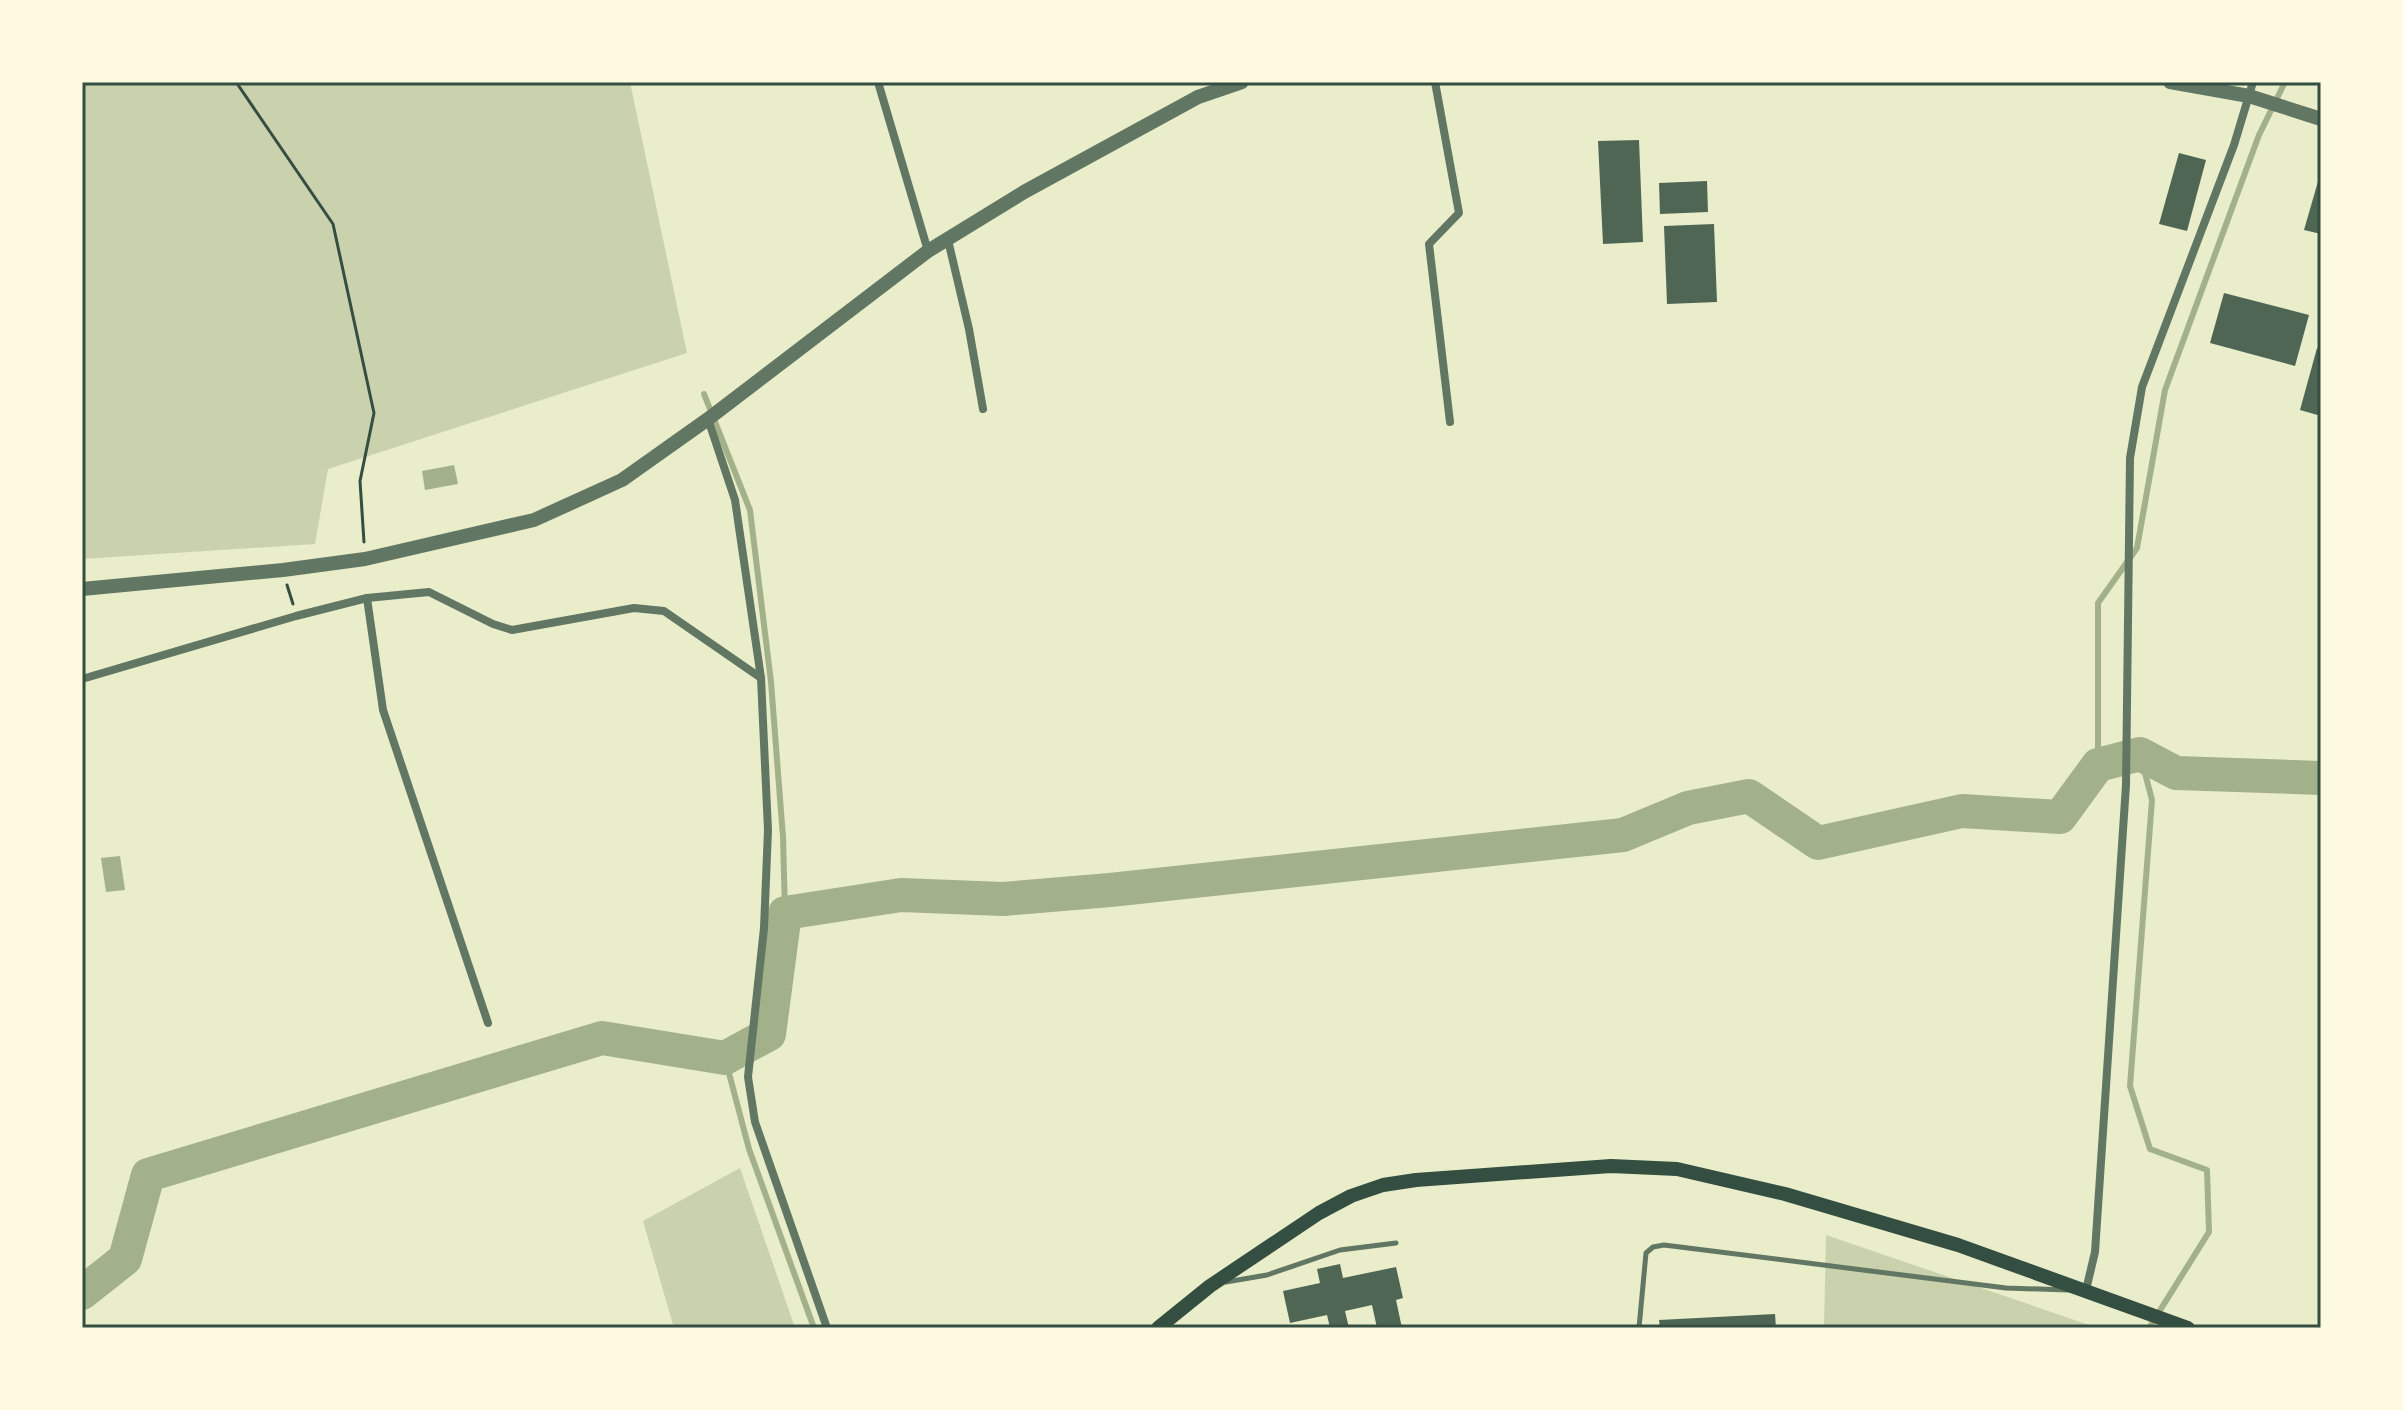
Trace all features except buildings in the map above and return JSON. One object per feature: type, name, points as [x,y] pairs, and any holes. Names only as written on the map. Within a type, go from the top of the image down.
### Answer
[{"type":"main road","points":[[1158,1328],[1210,1286],[1319,1213],[1351,1196],[1383,1185],[1416,1180],[1645,1166],[1690,1171],[1785,1194],[1958,1245],[2188,1328]]},
{"type":"street","points":[[878,82],[928,251]]},
{"type":"street","points":[[82,589],[365,559],[534,520],[622,480],[708,419],[928,251],[1024,192],[1198,97],[1242,82]]},
{"type":"street","points":[[1435,82],[1459,213],[1429,244],[1450,422]]},
{"type":"street","points":[[2170,82],[2251,89],[2321,119]]},
{"type":"street","points":[[2086,1290],[2095,1252],[2126,785],[2130,458],[2142,387],[2234,145],[2251,89]]},
{"type":"street","points":[[948,240],[969,329],[983,409]]},
{"type":"street","points":[[708,419],[735,500],[761,678],[768,830],[764,928],[748,1077],[755,1122],[827,1328]]},
{"type":"street","points":[[82,679],[367,598],[429,592],[493,624],[512,630],[634,608],[664,611],[761,678]]},
{"type":"street","points":[[367,598],[383,710],[488,1023]]},
{"type":"lane","points":[[1210,1286],[1267,1275],[1340,1250],[1396,1243]]},
{"type":"lane","points":[[1639,1328],[1646,1253],[1653,1247],[1664,1245],[2006,1288],[2086,1290]]},
{"type":"path","points":[[236,82],[333,224],[374,413],[360,481],[365,559]]},
{"type":"path","points":[[283,570],[296,616]]},
{"type":"shaded area","points":[[82,82],[630,82],[687,353],[328,469],[315,544],[82,559]]},
{"type":"shaded area","points":[[454,465],[458,484],[425,490],[422,471]]},
{"type":"shaded area","points":[[120,856],[125,890],[106,892],[101,858]]},
{"type":"shaded area","points":[[740,1168],[795,1328],[674,1328],[643,1221]]},
{"type":"shaded area","points":[[1826,1235],[2098,1328],[1824,1328]]},
{"type":"waterway","points":[[2098,765],[2098,603],[2137,548],[2165,390],[2259,135],[2285,82]]},
{"type":"waterway","points":[[704,394],[750,510],[771,682],[783,837],[785,913]]},
{"type":"waterway","points":[[2140,754],[2152,800],[2130,1086],[2150,1149],[2207,1170],[2209,1232],[2149,1328]]},
{"type":"waterway","points":[[82,1293],[125,1259],[148,1175],[602,1038],[725,1058],[769,1034],[785,913],[901,895],[1003,899],[1110,890],[1623,835],[1688,808],[1749,796],[1818,843],[1962,811],[2060,817],[2098,765],[2140,754],[2176,773],[2321,778]]},
{"type":"waterway","points":[[725,1058],[749,1149],[814,1328]]}]
